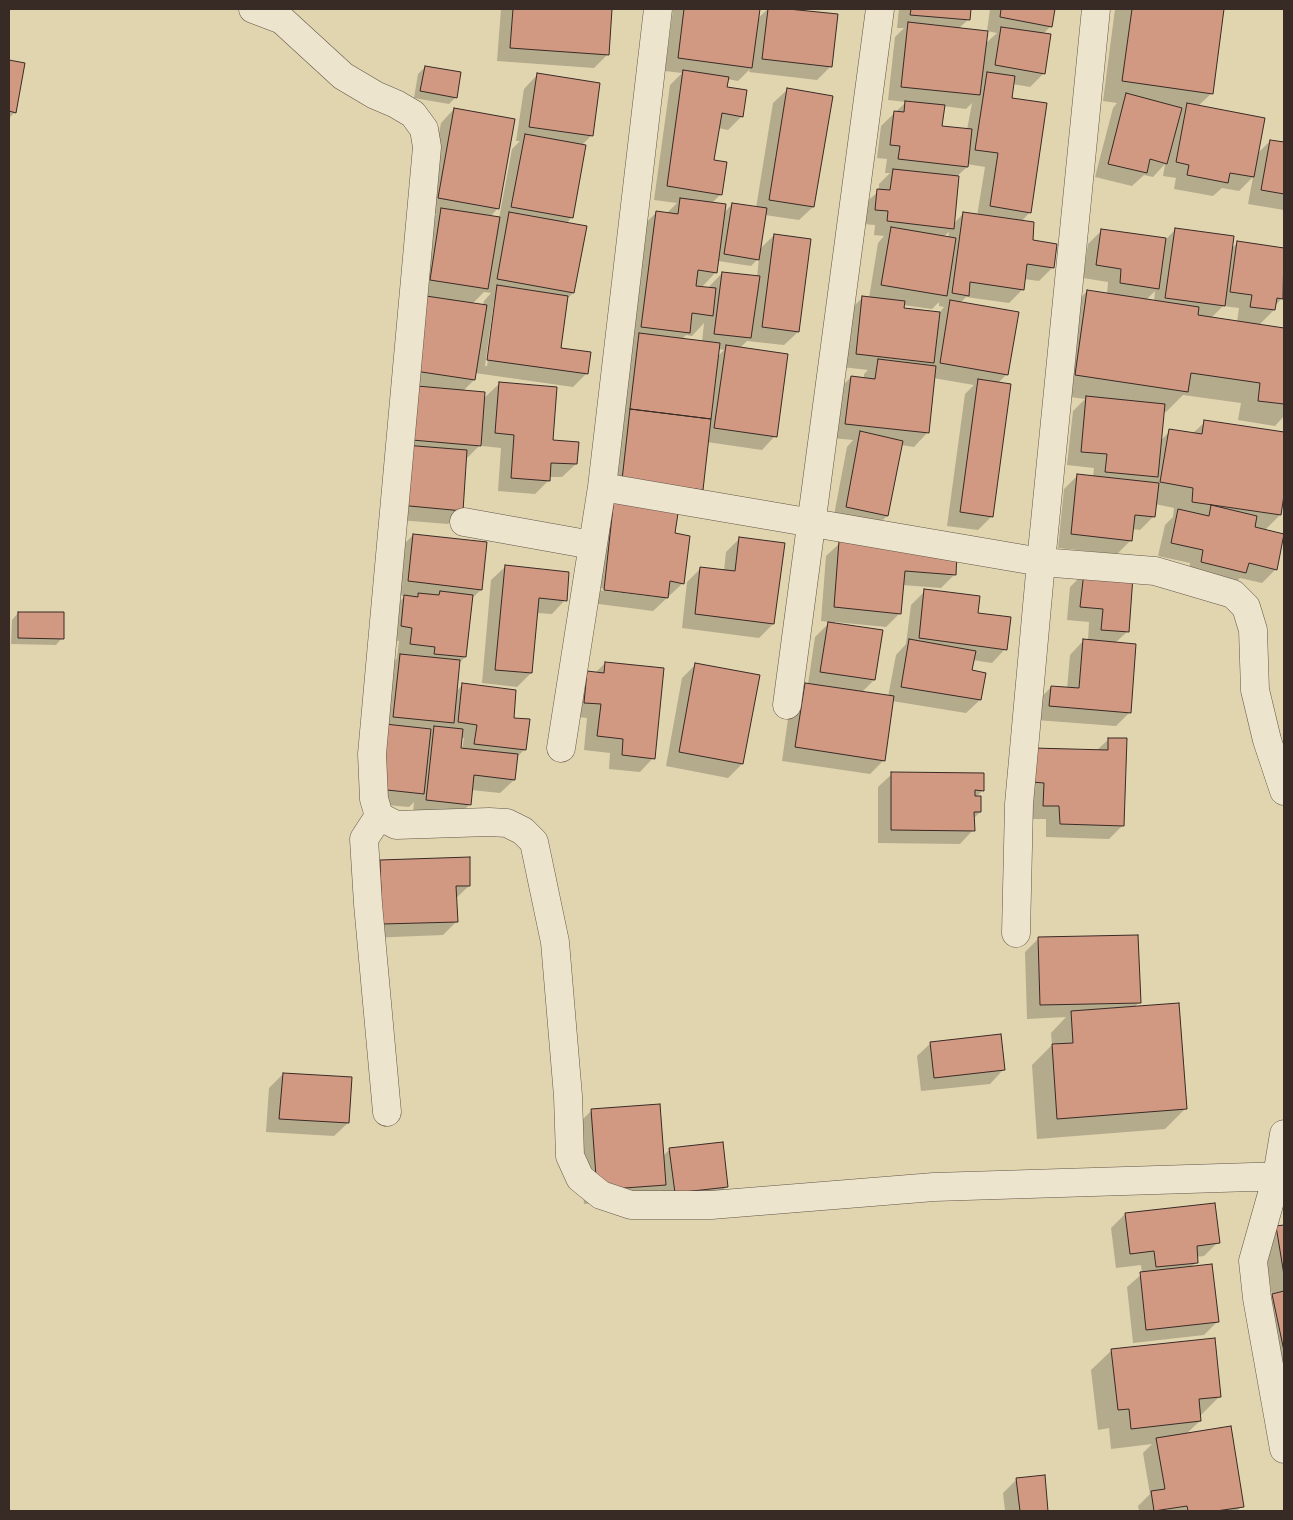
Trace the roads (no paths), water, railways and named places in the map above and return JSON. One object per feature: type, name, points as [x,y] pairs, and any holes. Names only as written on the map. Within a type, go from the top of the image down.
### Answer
[{"type":"street","points":[[253,9],[282,20],[344,76],[375,95],[413,114],[424,129],[427,148],[372,754],[374,800],[379,816],[396,825],[507,823],[524,831],[534,842],[555,942],[568,1096],[570,1156],[580,1178],[601,1196],[631,1205],[712,1205],[934,1187],[1281,1176]]},
{"type":"street","points":[[561,748],[602,487],[658,9]]},
{"type":"street","points":[[787,705],[880,9]]},
{"type":"street","points":[[1016,933],[1019,804],[1040,562],[1096,9]]},
{"type":"street","points":[[602,487],[1040,562],[1155,571],[1232,594],[1246,607],[1253,630],[1255,690],[1267,740],[1284,792]]},
{"type":"street","points":[[464,522],[592,545]]},
{"type":"street","points":[[379,816],[364,839],[387,1112]]},
{"type":"street","points":[[1284,1134],[1281,1176],[1253,1261],[1256,1298],[1280,1406],[1284,1449]]}]
